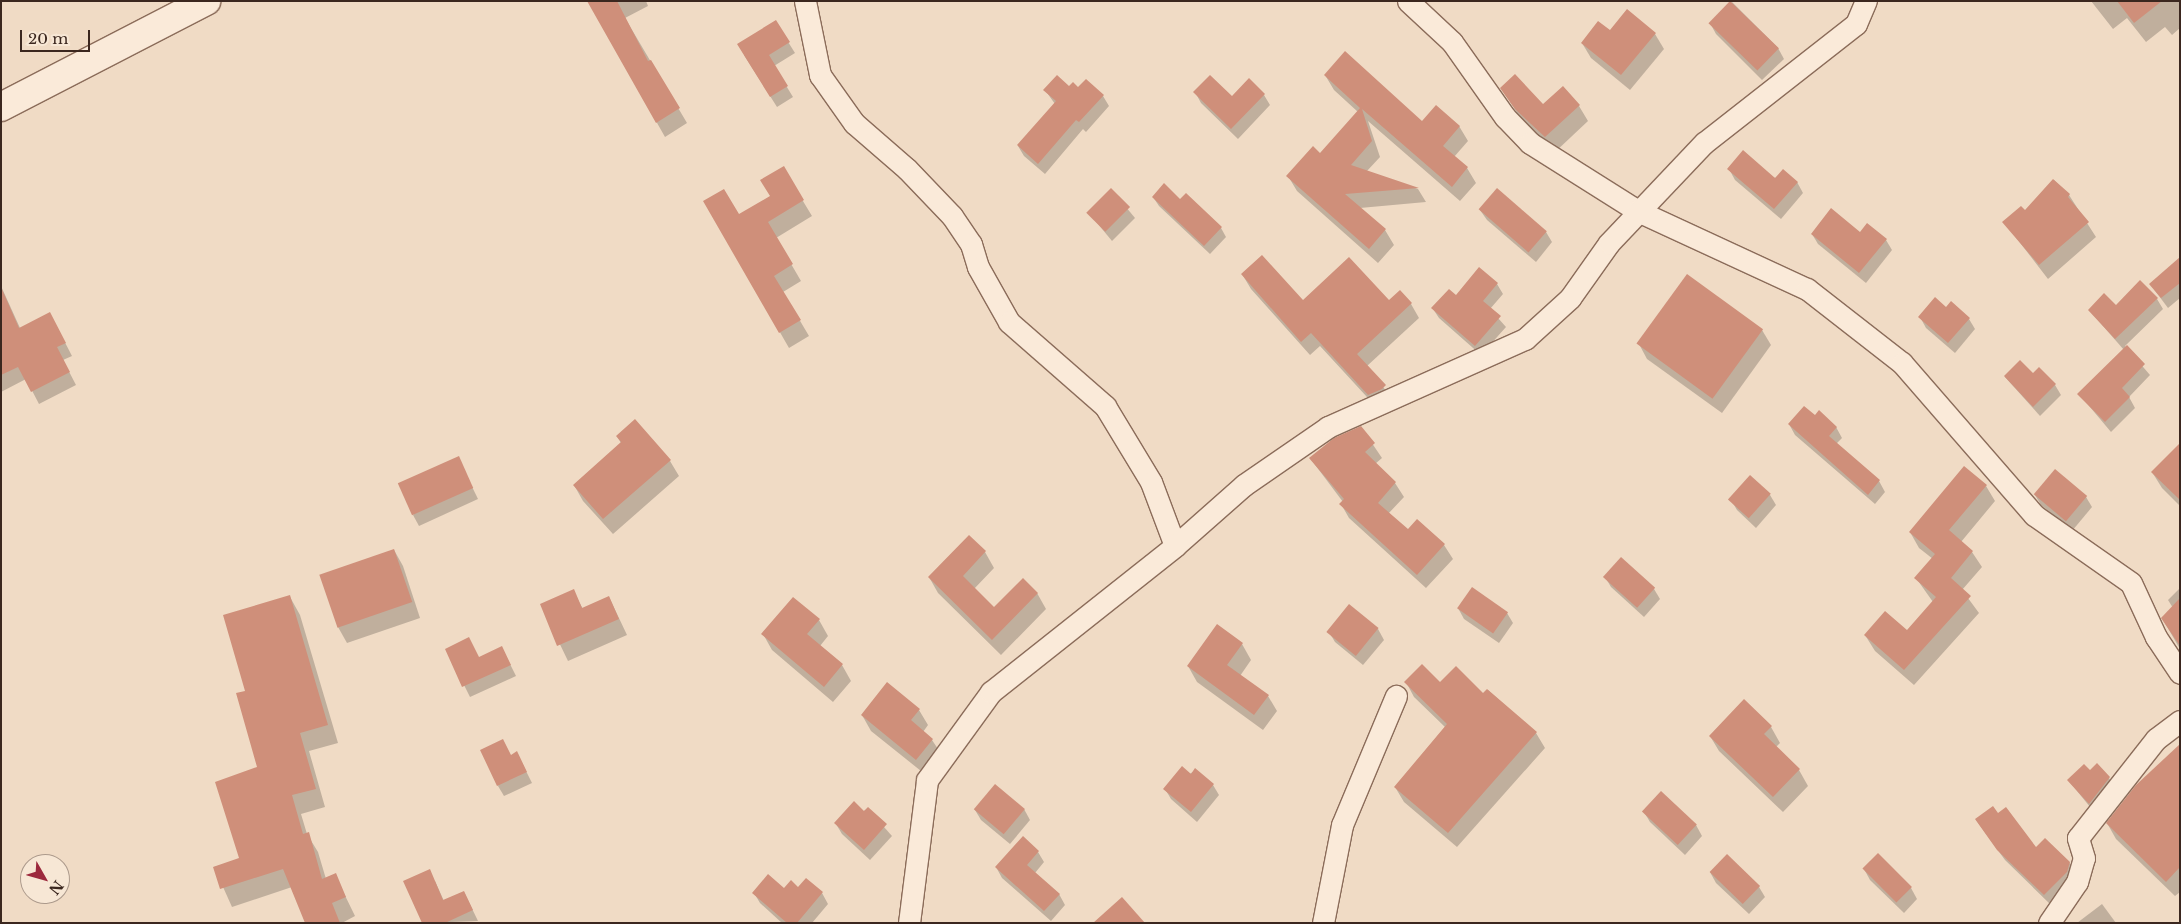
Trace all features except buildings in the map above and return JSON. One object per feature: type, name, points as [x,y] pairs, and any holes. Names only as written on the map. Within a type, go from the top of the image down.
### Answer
[{"type":"main road","points":[[1,107],[206,1]]},
{"type":"street","points":[[805,1],[820,75],[854,123],[907,169],[952,216],[972,244],[978,267],[1009,322],[1105,406],[1150,482],[1175,546]]},
{"type":"street","points":[[1408,1],[1452,42],[1505,117],[1530,143],[1638,211],[1807,289],[1902,363],[2034,516],[2131,583],[2156,637],[2180,673]]},
{"type":"street","points":[[909,923],[927,780],[991,692],[1175,546],[1244,485],[1328,426],[1524,339],[1570,298],[1609,243],[1704,144],[1856,24],[1866,1]]},
{"type":"street","points":[[1323,923],[1342,825],[1396,696]]},
{"type":"street","points":[[2049,923],[2077,882],[2084,858],[2078,838],[2156,739],[2180,721]]}]
